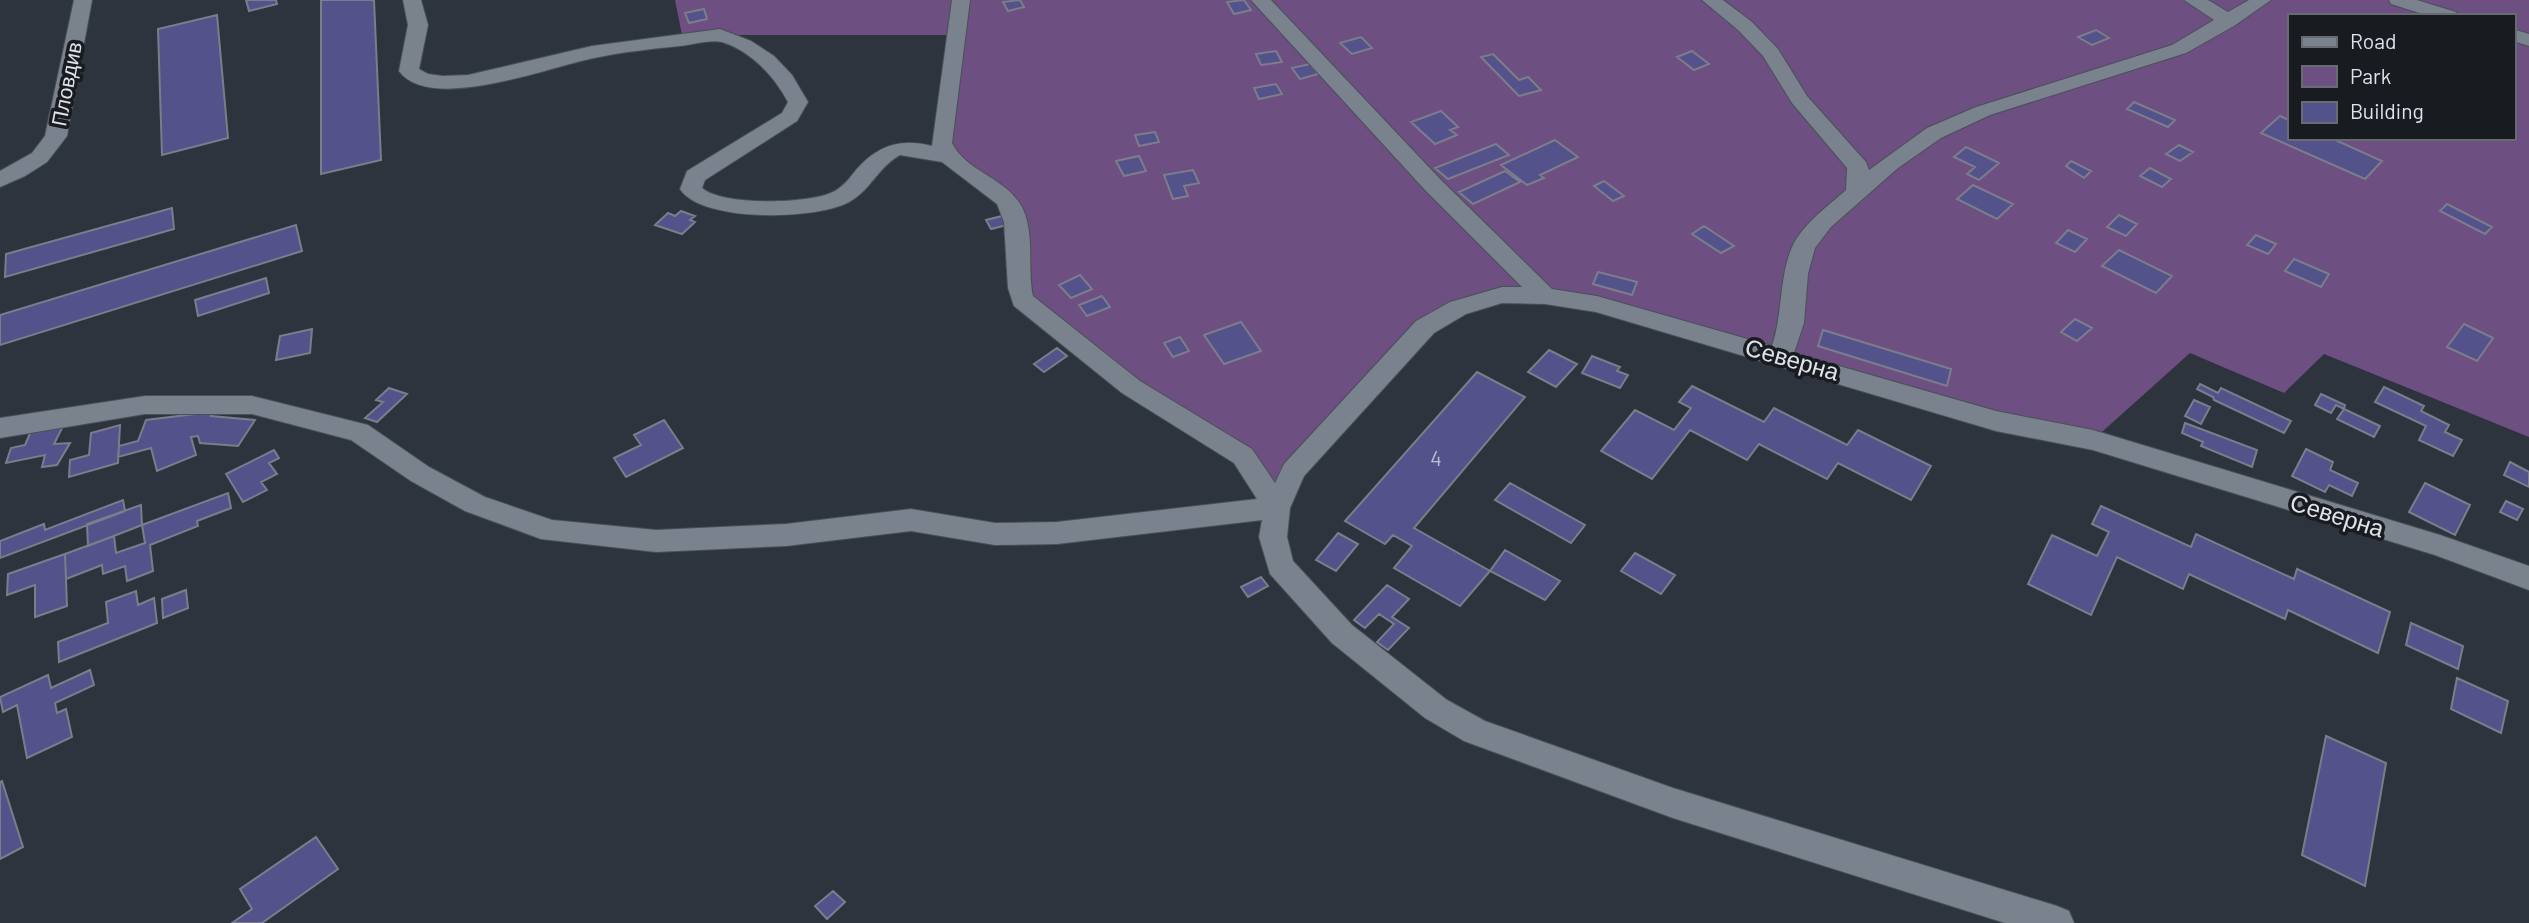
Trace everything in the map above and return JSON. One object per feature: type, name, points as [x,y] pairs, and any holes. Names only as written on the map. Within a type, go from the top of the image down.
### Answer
[{"type":"street","name":"Пловдив","points":[[0,180],[32,164],[49,151],[57,136],[83,0]]},
{"type":"street","points":[[412,0],[418,25],[409,71],[414,78],[432,82],[477,79],[591,52],[720,36],[734,39],[761,57],[791,86],[798,102],[790,117],[695,176],[691,188],[701,199],[788,208],[821,204],[842,196],[873,163],[894,150],[914,149],[946,156]]},
{"type":"street","points":[[0,428],[145,405],[252,405],[359,432],[420,474],[475,504],[551,531],[656,541],[786,536],[911,520],[995,534],[1057,533],[1278,508],[1242,456],[1131,387],[1022,300],[1018,286],[1018,221],[1006,200],[946,156],[942,143],[961,0]]},
{"type":"street","points":[[1260,0],[1433,185],[1545,296]]},
{"type":"street","points":[[1711,0],[1745,26],[1771,53],[1799,99],[1858,167],[1857,192]]},
{"type":"street","points":[[2193,0],[2215,11],[2227,22]]},
{"type":"street","points":[[1781,356],[1792,323],[1796,274],[1804,246],[1823,222],[1890,163],[1934,133],[1983,111],[2179,49],[2262,0]]},
{"type":"street","points":[[2398,0],[2443,14]]},
{"type":"street","name":"Северна","points":[[2057,923],[1673,803],[1475,731],[1436,709],[1342,634],[1280,566],[1273,537],[1278,508],[1293,471],[1425,327],[1458,308],[1502,295],[1545,296],[1597,304],[1996,421],[2093,440],[2440,546],[2529,578]]},
{"type":"green space","points":[[675,0],[2529,0],[2529,437],[2324,354],[2284,393],[2190,353],[2093,440],[1597,304],[1502,295],[1425,327],[1277,508],[1242,456],[1022,300],[1018,221],[946,156],[955,35],[720,35],[683,40]]},
{"type":"building","points":[[246,0],[276,0],[277,4],[249,11]]},
{"type":"building","points":[[321,0],[374,0],[381,160],[321,174]]},
{"type":"building","points":[[1020,0],[1024,7],[1008,11],[1003,2]]},
{"type":"building","points":[[1244,0],[1251,10],[1234,14],[1227,2]]},
{"type":"building","points":[[704,9],[707,19],[689,23],[685,13]]},
{"type":"building","points":[[217,15],[228,138],[162,155],[158,29]]},
{"type":"building","points":[[2096,30],[2109,38],[2092,45],[2078,37]]},
{"type":"building","points":[[1361,37],[1372,48],[1352,54],[1340,43]]},
{"type":"building","points":[[1276,51],[1282,62],[1261,65],[1256,54]]},
{"type":"building","points":[[1692,51],[1709,64],[1694,70],[1677,57]]},
{"type":"building","points":[[1493,54],[1519,80],[1528,77],[1541,90],[1519,96],[1481,57]]},
{"type":"building","points":[[1310,64],[1318,74],[1300,79],[1292,68]]},
{"type":"building","points":[[1276,84],[1282,94],[1259,99],[1254,88]]},
{"type":"building","points":[[2134,102],[2175,120],[2168,127],[2127,109]]},
{"type":"building","points":[[1441,111],[1458,127],[1450,130],[1457,135],[1435,144],[1411,122]]},
{"type":"building","points":[[2280,116],[2288,120],[2288,140],[2335,140],[2382,161],[2365,179],[2261,133]]},
{"type":"building","points":[[1155,132],[1159,142],[1139,146],[1135,135]]},
{"type":"building","points":[[1555,140],[1578,157],[1540,175],[1544,178],[1527,185],[1501,165]]},
{"type":"building","points":[[1496,144],[1509,155],[1448,179],[1435,168]]},
{"type":"building","points":[[2179,145],[2193,152],[2180,161],[2166,154]]},
{"type":"building","points":[[1966,147],[1999,163],[1979,180],[1967,174],[1975,167],[1954,157]]},
{"type":"building","points":[[1139,156],[1146,171],[1124,176],[1116,161]]},
{"type":"building","points":[[2071,161],[2091,171],[2084,178],[2066,166]]},
{"type":"building","points":[[2150,168],[2171,179],[2162,187],[2140,176]]},
{"type":"building","points":[[1193,170],[1199,183],[1184,186],[1188,196],[1173,199],[1164,175]]},
{"type":"building","points":[[1505,171],[1520,182],[1473,204],[1459,192]]},
{"type":"building","points":[[1604,181],[1624,196],[1613,201],[1594,186]]},
{"type":"building","points":[[1973,185],[2013,204],[1997,219],[1957,199]]},
{"type":"building","points":[[2447,204],[2492,227],[2485,234],[2440,211]]},
{"type":"building","points":[[172,208],[174,229],[5,277],[6,254]]},
{"type":"building","points":[[681,211],[695,216],[690,220],[695,222],[682,234],[655,225],[668,213],[675,216]]},
{"type":"building","points":[[2119,215],[2137,224],[2126,236],[2107,227]]},
{"type":"building","points":[[1002,216],[1007,225],[991,229],[986,220]]},
{"type":"building","points":[[296,225],[302,251],[0,345],[0,315]]},
{"type":"building","points":[[1704,226],[1734,246],[1721,253],[1692,234]]},
{"type":"building","points":[[2068,230],[2087,239],[2075,252],[2056,243]]},
{"type":"building","points":[[2256,235],[2276,244],[2268,254],[2247,245]]},
{"type":"building","points":[[2119,250],[2172,276],[2156,293],[2102,266]]},
{"type":"building","points":[[2294,259],[2329,274],[2321,287],[2285,271]]},
{"type":"building","points":[[1598,272],[1637,282],[1632,295],[1593,284]]},
{"type":"building","points":[[1080,275],[1092,289],[1071,298],[1059,285]]},
{"type":"building","points":[[266,278],[269,293],[198,316],[195,300]]},
{"type":"building","points":[[1102,296],[1110,307],[1087,316],[1079,305]]},
{"type":"building","points":[[2075,319],[2092,328],[2077,341],[2061,332]]},
{"type":"building","points":[[1241,322],[1261,351],[1224,364],[1204,335]]},
{"type":"building","points":[[2464,324],[2493,338],[2477,361],[2447,347]]},
{"type":"building","points":[[312,329],[310,353],[276,360],[280,336]]},
{"type":"building","points":[[1823,330],[1951,369],[1947,386],[1818,346]]},
{"type":"building","points":[[1180,337],[1189,351],[1173,357],[1164,343]]},
{"type":"building","points":[[1057,348],[1067,356],[1044,372],[1034,364]]},
{"type":"building","points":[[1549,350],[1577,364],[1556,387],[1528,372]]},
{"type":"building","points":[[1592,356],[1620,367],[1617,371],[1628,375],[1620,388],[1582,373]]},
{"type":"building","points":[[1477,372],[1525,397],[1414,528],[1490,571],[1460,606],[1394,568],[1412,546],[1393,535],[1385,544],[1345,521]]},
{"type":"building","points":[[2200,384],[2218,393],[2221,388],[2291,421],[2284,433],[2214,400],[2197,389]]},
{"type":"building","points":[[1692,386],[1764,422],[1774,408],[1847,445],[1858,430],[1931,466],[1911,500],[1838,463],[1827,479],[1759,444],[1747,460],[1690,430],[1652,479],[1601,451],[1635,410],[1674,430],[1691,408],[1679,402]]},
{"type":"building","points":[[2384,387],[2424,406],[2421,411],[2449,425],[2445,432],[2462,440],[2453,456],[2419,440],[2426,426],[2375,402]]},
{"type":"building","points":[[389,388],[407,394],[377,422],[365,418],[383,402],[376,400]]},
{"type":"building","points":[[2321,394],[2345,405],[2344,409],[2336,405],[2331,413],[2315,405]]},
{"type":"building","points":[[2194,400],[2210,407],[2201,424],[2185,416]]},
{"type":"building","points":[[2344,409],[2380,426],[2374,437],[2337,419]]},
{"type":"building","points":[[212,412],[211,416],[255,420],[238,446],[200,443],[198,436],[191,437],[196,455],[157,471],[151,448],[118,457],[119,446],[138,441],[146,420]]},
{"type":"building","points":[[664,420],[683,448],[626,477],[614,458],[641,445],[634,435]]},
{"type":"building","points":[[2185,423],[2257,450],[2252,467],[2201,446],[2203,442],[2182,433]]},
{"type":"building","points":[[120,425],[118,463],[69,477],[70,460],[89,455],[91,433]]},
{"type":"building","points":[[63,426],[54,444],[70,443],[57,465],[42,467],[45,455],[6,463],[11,448],[25,445],[31,431]]},
{"type":"building","points":[[2306,449],[2333,462],[2330,470],[2358,483],[2352,496],[2329,485],[2325,492],[2292,476]]},
{"type":"building","points":[[274,450],[279,458],[269,463],[277,474],[261,482],[267,490],[243,502],[226,474]]},
{"type":"building","points":[[2510,462],[2529,472],[2529,487],[2504,475]]},
{"type":"building","points":[[1510,483],[1585,525],[1571,543],[1495,500]]},
{"type":"building","points":[[2425,483],[2470,505],[2455,535],[2409,512]]},
{"type":"building","points":[[228,493],[231,508],[197,521],[198,526],[150,545],[153,571],[127,581],[125,566],[103,574],[102,565],[66,579],[65,554],[114,536],[116,553],[145,543],[142,525]]},
{"type":"building","points":[[123,500],[125,511],[0,558],[0,541],[44,524],[45,530]]},
{"type":"building","points":[[2506,501],[2523,509],[2517,520],[2500,512]]},
{"type":"building","points":[[141,505],[142,525],[88,546],[87,524]]},
{"type":"building","points":[[2101,506],[2191,547],[2196,534],[2294,579],[2297,569],[2390,612],[2378,653],[2288,610],[2285,619],[2189,574],[2183,589],[2117,557],[2091,615],[2028,584],[2052,535],[2097,556],[2109,532],[2092,524]]},
{"type":"building","points":[[1338,533],[1358,544],[1336,571],[1316,560]]},
{"type":"building","points":[[1505,550],[1560,581],[1545,600],[1490,571]]},
{"type":"building","points":[[1635,553],[1675,575],[1661,594],[1621,571]]},
{"type":"building","points":[[65,554],[67,606],[35,617],[35,585],[7,595],[8,574]]},
{"type":"building","points":[[1261,577],[1268,586],[1248,597],[1241,587]]},
{"type":"building","points":[[1387,585],[1409,599],[1392,617],[1409,628],[1388,650],[1377,642],[1394,624],[1379,614],[1365,628],[1354,620]]},
{"type":"building","points":[[186,590],[188,608],[163,618],[162,599]]},
{"type":"building","points":[[136,591],[138,605],[154,598],[157,623],[59,662],[58,642],[108,623],[106,602]]},
{"type":"building","points":[[2411,623],[2463,646],[2458,669],[2406,645]]},
{"type":"building","points":[[90,670],[94,685],[55,703],[57,713],[66,709],[72,737],[27,758],[17,705],[3,712],[0,697],[48,675],[51,688]]},
{"type":"building","points":[[2457,678],[2508,701],[2501,733],[2451,709]]},
{"type":"building","points":[[2326,736],[2386,763],[2365,886],[2302,855]]},
{"type":"building","points":[[2,781],[23,847],[0,859],[0,782]]},
{"type":"building","points":[[316,837],[338,869],[262,923],[232,923],[252,909],[240,889]]},
{"type":"building","points":[[833,891],[845,902],[827,919],[815,906]]}]
